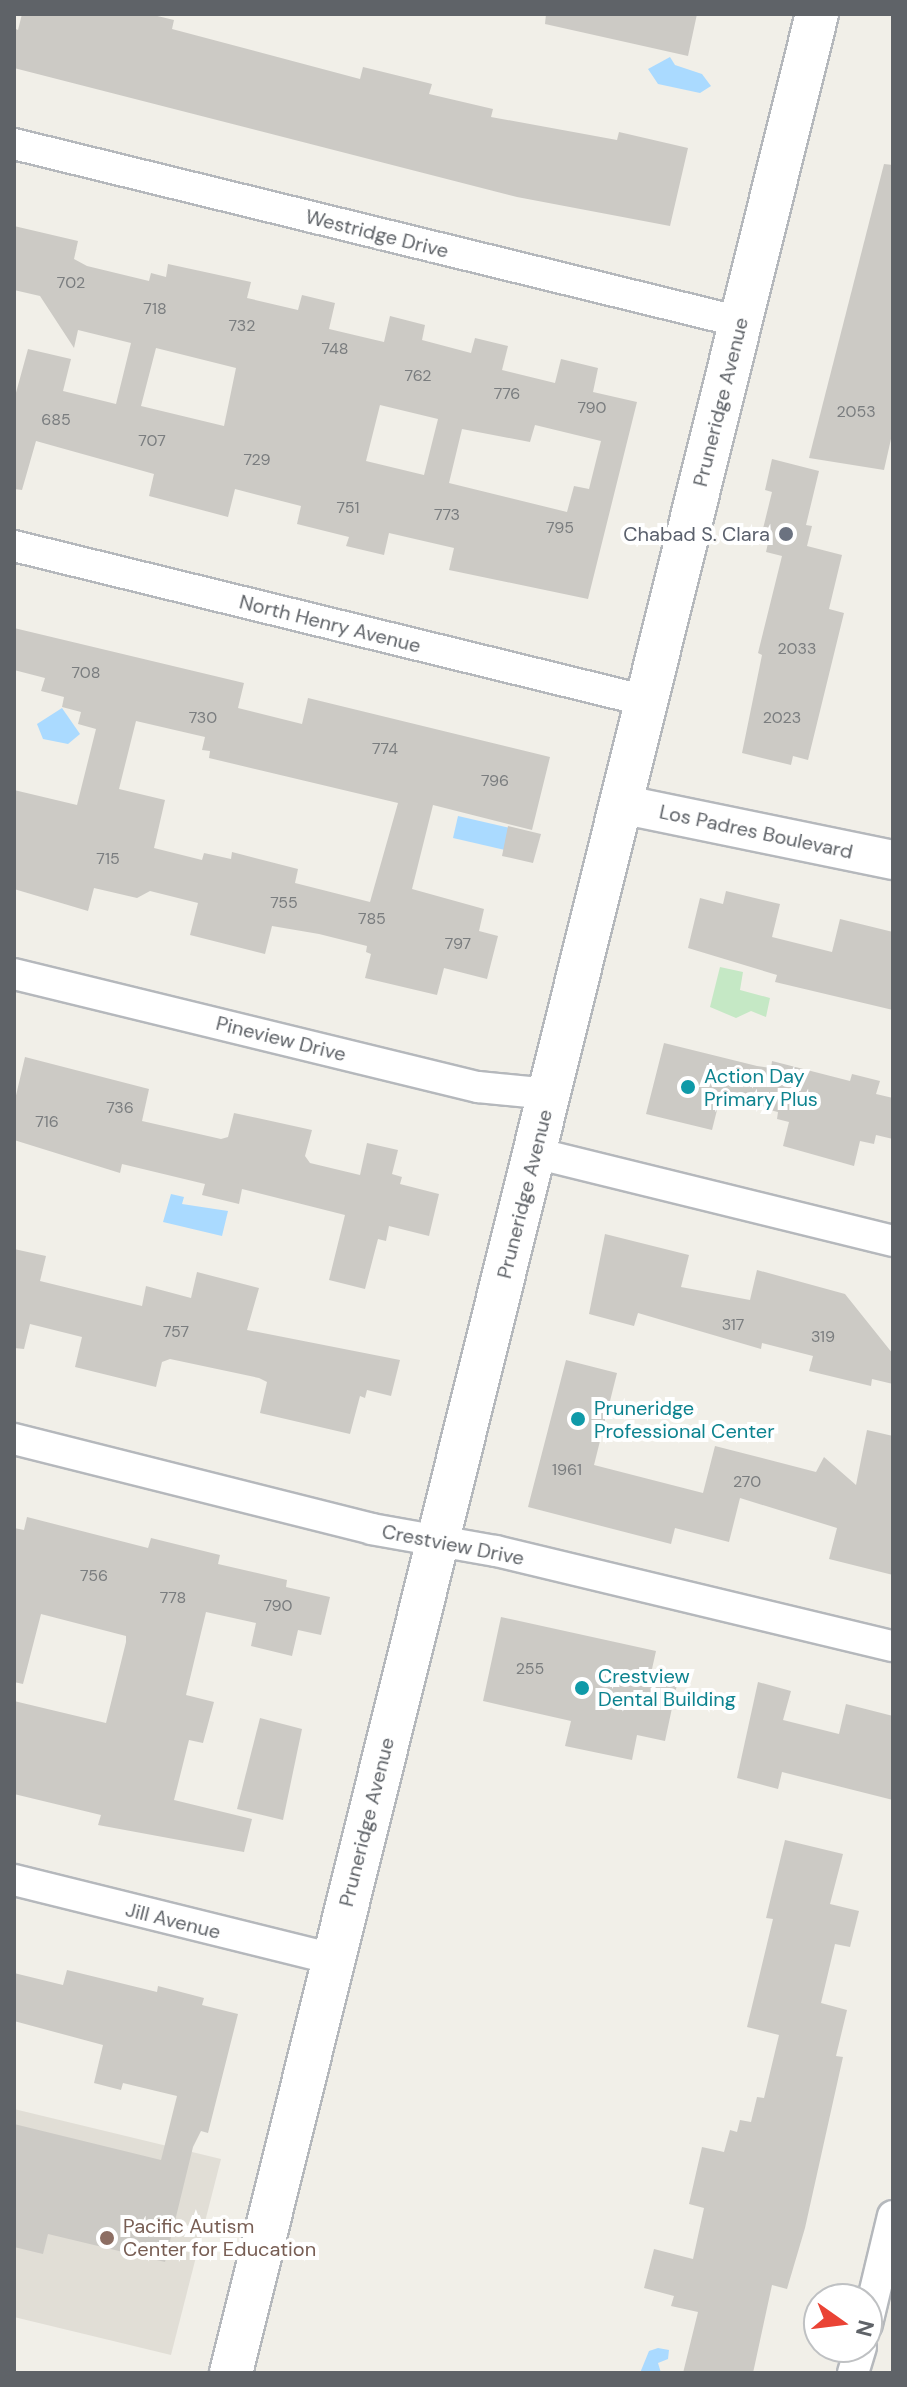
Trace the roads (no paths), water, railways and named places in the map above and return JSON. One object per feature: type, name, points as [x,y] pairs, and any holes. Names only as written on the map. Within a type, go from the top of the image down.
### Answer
[{"type":"main road","name":"Pruneridge Avenue","points":[[231,2373],[817,14]]},
{"type":"street","name":"Westridge Drive","points":[[14,144],[741,322]]},
{"type":"street","name":"North Henry Avenue","points":[[14,546],[647,701]]},
{"type":"street","name":"Los Padres Boulevard","points":[[620,804],[893,860]]},
{"type":"street","name":"Pineview Drive","points":[[14,974],[478,1087],[550,1094]]},
{"type":"street","points":[[535,1153],[893,1241]]},
{"type":"street","name":"Crestview Drive","points":[[14,1439],[893,1646]]},
{"type":"street","name":"Jill Avenue","points":[[14,1880],[333,1959]]},
{"type":"street","points":[[877,2283],[893,2216]]},
{"type":"water","points":[[670,57],[675,65],[702,74],[711,86],[700,93],[658,84],[648,69]]},
{"type":"water","points":[[62,708],[80,734],[68,744],[43,739],[37,724]]},
{"type":"water","points":[[458,816],[510,828],[505,850],[453,838]]},
{"type":"water","points":[[171,1194],[184,1197],[182,1204],[228,1211],[222,1236],[163,1222]]},
{"type":"water","points":[[658,2348],[669,2350],[668,2359],[658,2363],[661,2373],[640,2373],[649,2351]]},
{"type":"place","name":"Chabad S. Clara","points":[[786,534]]},
{"type":"place","name":"Action Day Primary Plus","points":[[688,1087]]},
{"type":"place","name":"Pruneridge Professional Center","points":[[578,1419]]},
{"type":"place","name":"Crestview Dental Building","points":[[582,1688]]},
{"type":"place","name":"Pacific Autism Center for Education","points":[[107,2238]]}]
